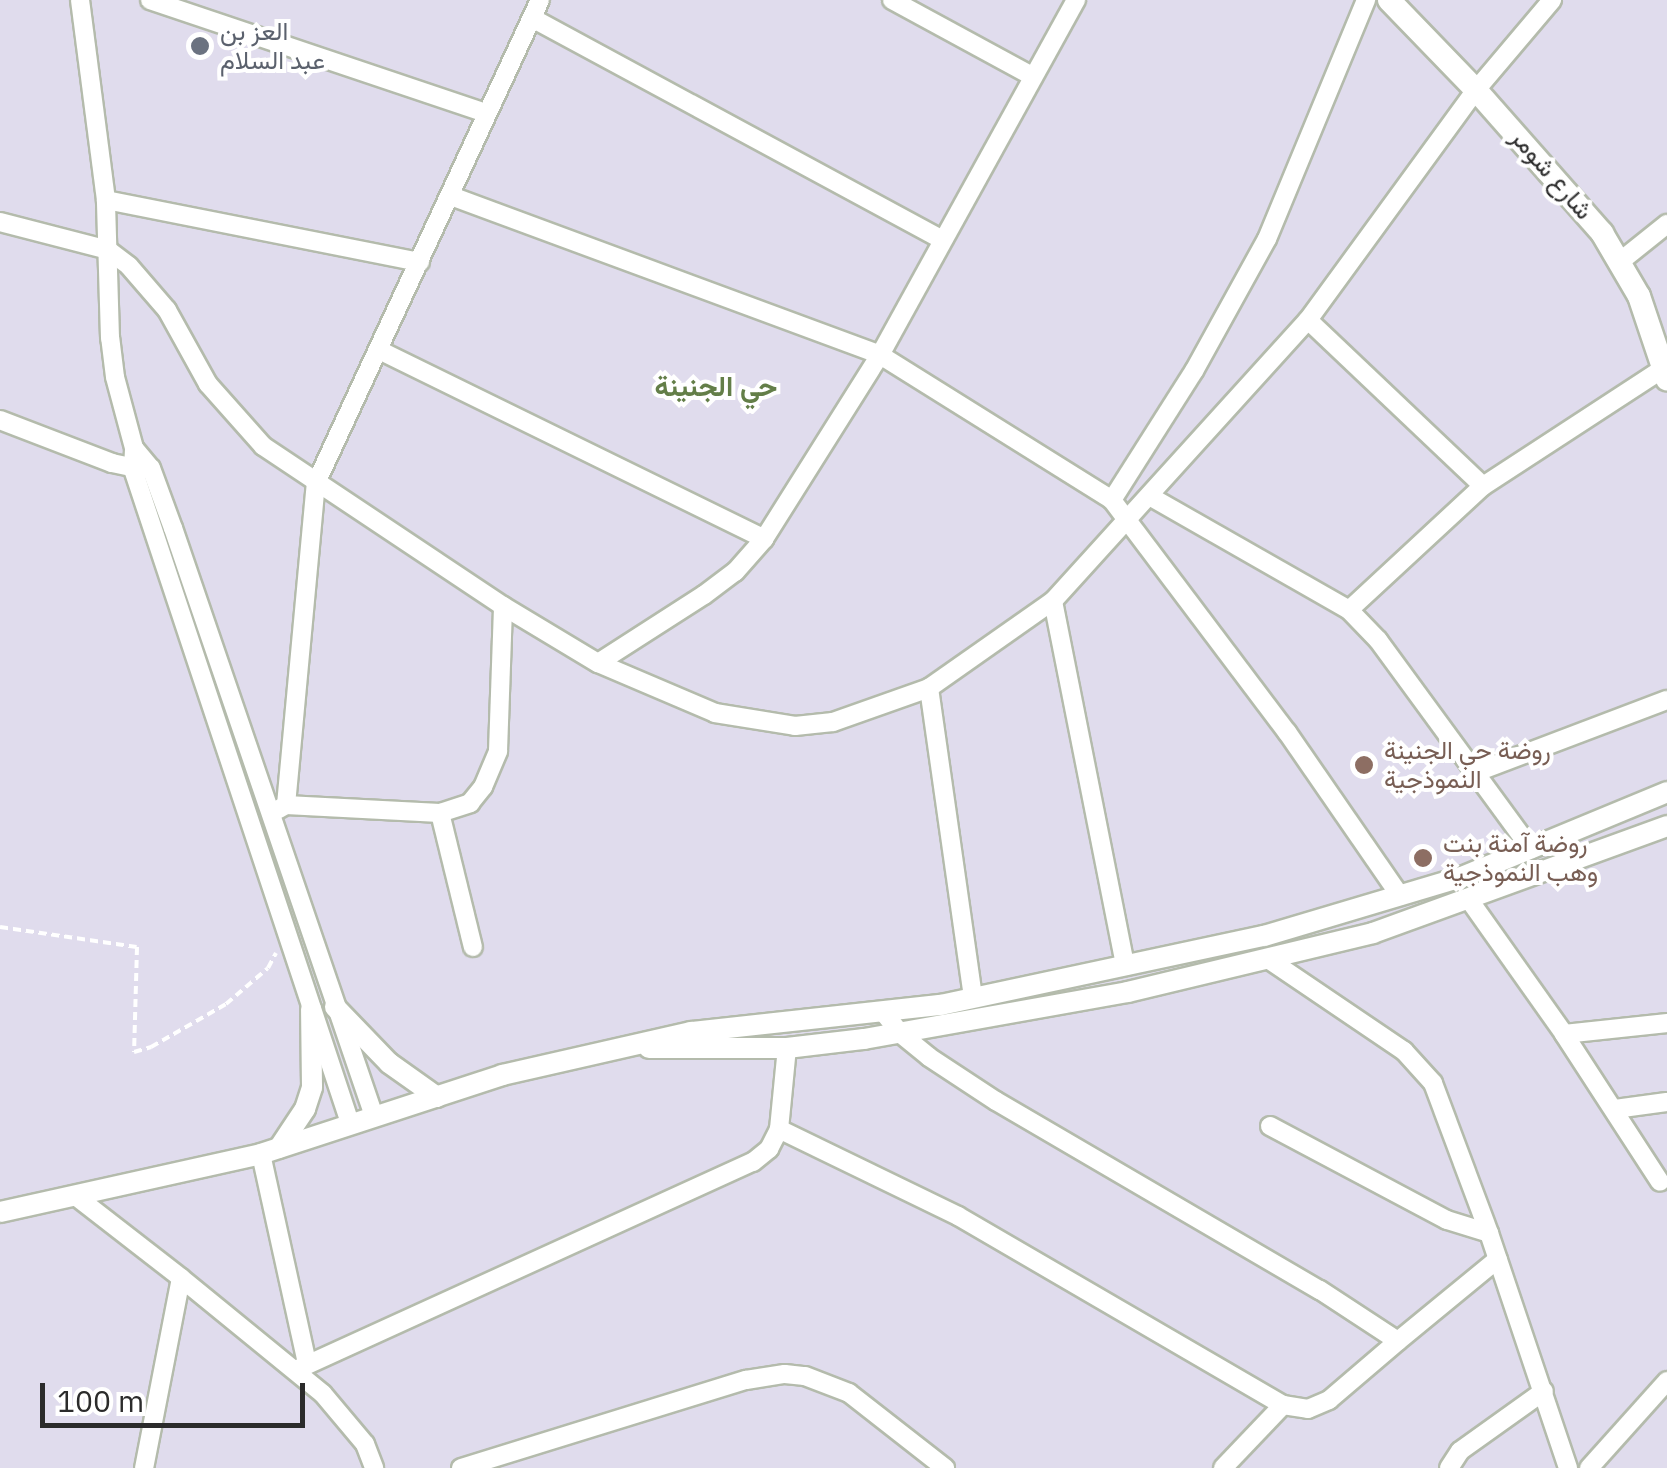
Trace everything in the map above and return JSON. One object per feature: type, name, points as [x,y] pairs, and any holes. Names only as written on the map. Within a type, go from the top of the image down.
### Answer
[{"type":"main road","name":"شارع شومر","points":[[1390,0],[1583,208],[1622,260],[1640,296],[1666,373]]},
{"type":"street","points":[[80,0],[106,200],[115,377],[134,448],[270,816],[374,1116]]},
{"type":"street","points":[[150,0],[187,7],[485,114]]},
{"type":"street","points":[[892,0],[1032,76]]},
{"type":"street","points":[[598,663],[704,595],[742,564],[764,539],[880,354],[940,239],[1076,0]]},
{"type":"street","points":[[1112,500],[1194,371],[1267,239],[1366,0]]},
{"type":"street","points":[[0,222],[108,250],[167,310],[208,384],[234,418],[263,446],[503,606],[598,663],[716,713],[795,726],[864,714],[929,688],[1053,602],[1130,522],[1308,320],[1476,90],[1552,0]]},
{"type":"street","points":[[286,805],[316,484],[381,351],[485,114],[536,9],[940,239]]},
{"type":"street","points":[[451,196],[880,354],[1112,500],[1296,745],[1400,896]]},
{"type":"street","points":[[106,200],[420,262]]},
{"type":"street","points":[[1622,260],[1667,224]]},
{"type":"street","points":[[1308,320],[1483,486]]},
{"type":"street","points":[[381,351],[764,539]]},
{"type":"street","points":[[1349,610],[1483,486],[1666,373]]},
{"type":"street","points":[[0,420],[142,469]]},
{"type":"street","points":[[142,469],[250,826],[350,1124]]},
{"type":"street","points":[[1151,497],[1349,610],[1378,640],[1531,849]]},
{"type":"street","points":[[1053,602],[1125,966]]},
{"type":"street","points":[[250,826],[286,805],[440,813],[459,809],[476,798],[498,751],[503,606]]},
{"type":"street","points":[[929,688],[973,998]]},
{"type":"street","points":[[1477,772],[1667,700]]},
{"type":"street","points":[[1,1215],[270,1151],[502,1076],[627,1046],[691,1032],[884,1013],[973,998],[1264,936],[1400,896],[1531,849],[1667,792]]},
{"type":"street","points":[[440,813],[474,946]]},
{"type":"street","points":[[627,1046],[787,1048],[901,1034],[1271,960],[1470,901],[1667,826]]},
{"type":"street","points":[[1470,901],[1564,1034],[1660,1182]]},
{"type":"street","points":[[1271,960],[1392,1042],[1424,1072],[1446,1110],[1568,1468]]},
{"type":"street","points":[[335,1008],[389,1063],[437,1097]]},
{"type":"street","points":[[303,1367],[270,1151],[305,1109],[312,1087],[311,1009]]},
{"type":"street","points":[[884,1013],[901,1034],[996,1100],[1320,1290],[1398,1342]]},
{"type":"street","points":[[1564,1034],[1667,1023]]},
{"type":"street","points":[[303,1367],[702,1189],[753,1162],[768,1149],[779,1129],[787,1048]]},
{"type":"street","points":[[1615,1110],[1667,1102]]},
{"type":"street","points":[[1270,1126],[1447,1220],[1489,1233]]},
{"type":"street","points":[[779,1129],[958,1216],[1284,1406],[1308,1409],[1328,1400],[1498,1259]]},
{"type":"street","points":[[78,1198],[303,1367],[365,1444],[374,1468]]},
{"type":"street","points":[[144,1468],[181,1278]]},
{"type":"street","points":[[461,1468],[746,1380],[785,1374],[805,1376],[849,1393],[946,1468]]},
{"type":"street","points":[[1590,1468],[1667,1380]]},
{"type":"street","points":[[1449,1468],[1460,1451],[1544,1390]]},
{"type":"street","points":[[1223,1468],[1284,1406]]},
{"type":"path","points":[[0,926],[137,947],[134,1052],[151,1047],[226,1004],[268,968],[286,935]]},
{"type":"place","name":"العز بن عبد السلام","points":[[200,46]]},
{"type":"place","name":"روضة حي الجنينة النموذجية","points":[[1364,765]]},
{"type":"place","name":"روضة آمنة بنت وهب النموذجية","points":[[1423,858]]},
{"type":"district","name":"حي الجنينة","points":[[716,386]]}]
